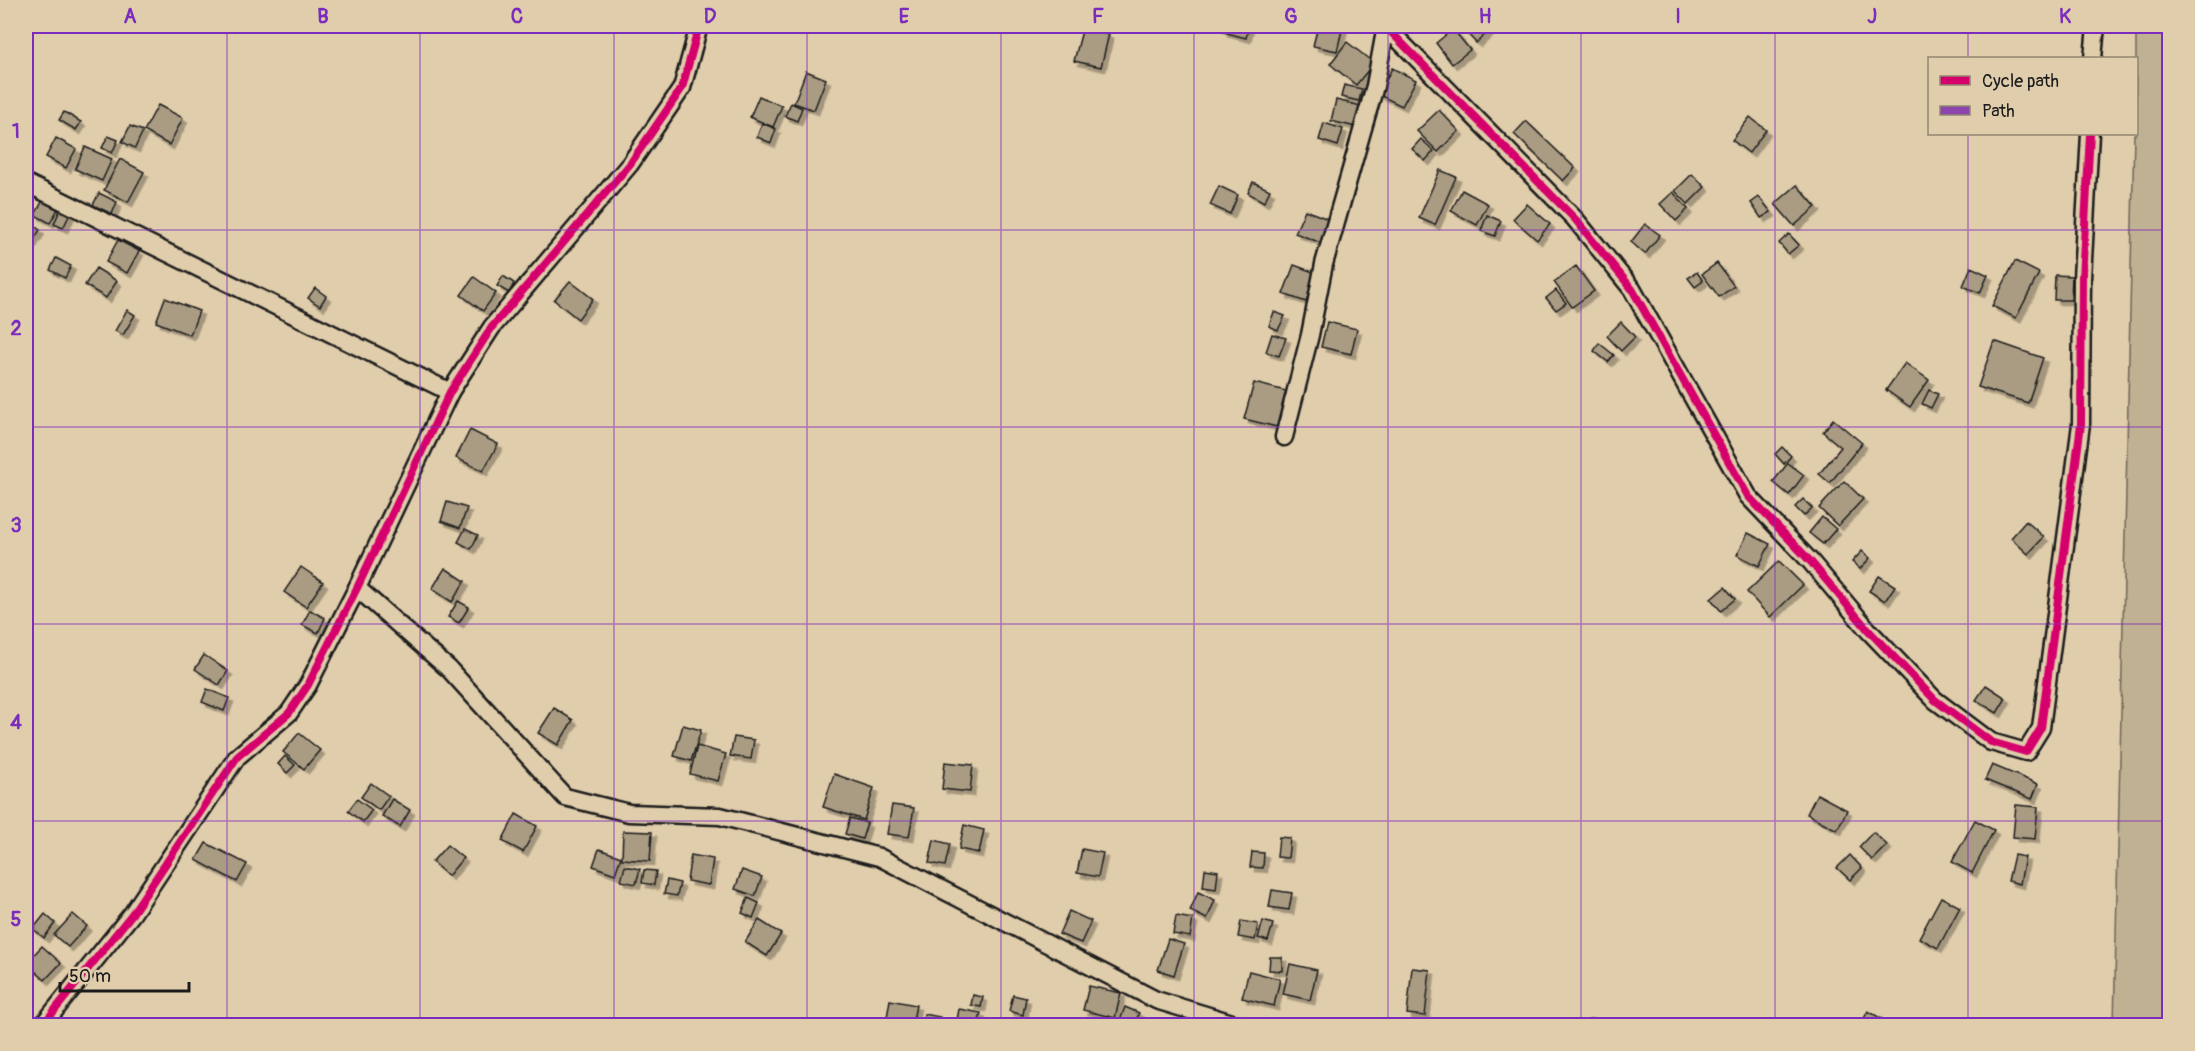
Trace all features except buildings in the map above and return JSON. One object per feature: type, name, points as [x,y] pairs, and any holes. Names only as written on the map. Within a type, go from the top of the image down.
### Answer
[{"type":"street","points":[[42,1026],[132,915],[237,758],[289,713],[308,685],[450,392],[492,327],[630,164],[676,98],[682,88],[699,26]]},
{"type":"street","points":[[1386,26],[1575,219],[1632,289],[1748,496],[1811,562],[1869,631],[1935,700],[1991,742],[2026,752],[2041,728],[2080,424],[2082,278],[2090,135]]},
{"type":"street","points":[[1284,437],[1310,335],[1324,264],[1375,86],[1386,26]]},
{"type":"street","points":[[2093,57],[2096,26]]},
{"type":"street","points":[[26,183],[450,392]]},
{"type":"street","points":[[357,588],[449,669],[565,797],[629,813],[720,816],[879,857],[1156,1000],[1242,1026]]},
{"type":"shaded area","points":[[2136,26],[2170,26],[2169,1026],[2114,1025],[2134,135],[2138,135],[2138,57],[2136,57]]},
{"type":"marked path","points":[[674,26],[698,30]]},
{"type":"cycle path","points":[[42,1026],[132,914],[237,757],[289,713],[308,685],[450,392],[492,327],[630,164],[682,88],[699,26]]},
{"type":"cycle path","points":[[1385,26],[1575,219],[1632,289],[1748,496],[1811,562],[1869,631],[1935,700],[1991,742],[2026,752],[2041,728],[2081,424],[2082,278],[2090,135]]}]
